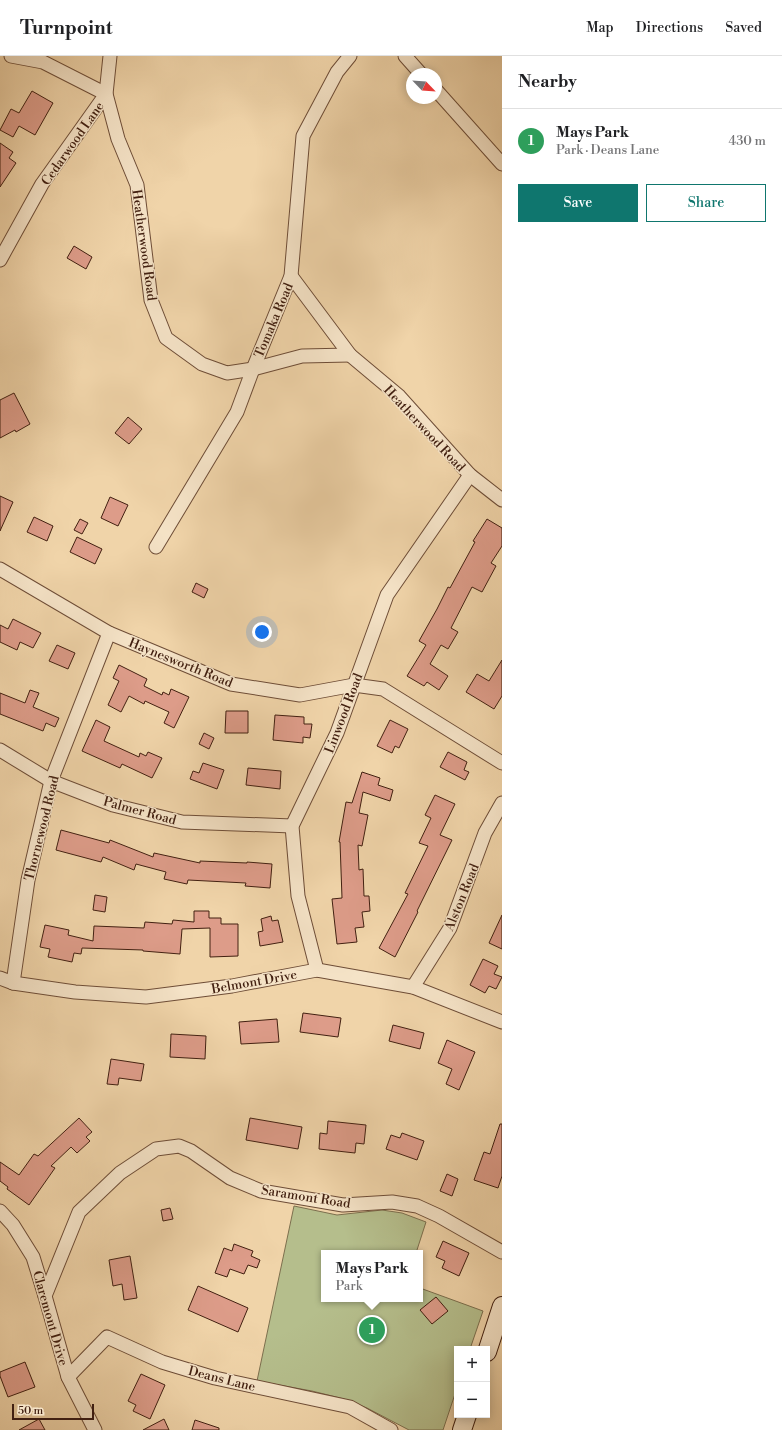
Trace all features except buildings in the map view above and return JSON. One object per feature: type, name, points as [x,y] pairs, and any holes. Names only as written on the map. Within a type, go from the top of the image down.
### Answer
[{"type":"main road","points":[[489,1346],[502,1306]]},
{"type":"main road","points":[[462,1430],[466,1418]]},
{"type":"street","name":"Cedarwood Lane","points":[[0,260],[42,184],[106,94],[43,62],[11,56]]},
{"type":"street","name":"Heatherwood Road","points":[[110,56],[106,94],[118,139],[137,185],[151,300],[166,338],[202,364],[227,373],[253,369],[302,356],[350,355]]},
{"type":"street","name":"Tomaka Road","points":[[156,547],[237,412],[291,276],[304,136],[337,72],[350,56]]},
{"type":"street","points":[[405,56],[416,68]]},
{"type":"street","points":[[442,97],[502,164]]},
{"type":"street","name":"Heatherwood Road","points":[[291,276],[350,355],[399,396],[470,475],[502,500]]},
{"type":"street","name":"Linwood Road","points":[[292,826],[337,733],[387,595],[470,475]]},
{"type":"street","name":"Haynesworth Road","points":[[0,569],[109,633],[231,684],[300,695],[354,686],[383,689],[502,763]]},
{"type":"street","name":"Thornewood Road","points":[[13,983],[28,880],[51,781],[109,633]]},
{"type":"street","name":"Palmer Road","points":[[0,750],[51,781],[113,805],[182,822],[292,826]]},
{"type":"street","name":"Alston Road","points":[[413,987],[450,928],[486,833],[502,803]]},
{"type":"street","points":[[292,826],[298,896],[317,970]]},
{"type":"street","name":"Belmont Drive","points":[[0,978],[13,983],[75,992],[146,997],[232,986],[317,970],[413,987],[502,1022]]},
{"type":"street","name":"Saramont Road","points":[[46,1296],[79,1212],[120,1173],[156,1149],[179,1146],[191,1151],[230,1178],[261,1191],[343,1205],[392,1202],[417,1206],[439,1216],[502,1252]]},
{"type":"street","name":"Claremont Drive","points":[[0,1211],[13,1225],[33,1257],[46,1296],[68,1377],[95,1430]]},
{"type":"street","name":"Deans Lane","points":[[68,1377],[107,1337],[162,1362],[215,1378],[350,1407],[391,1430]]},
{"type":"green space","points":[[294,1206],[337,1215],[382,1210],[402,1213],[426,1222],[417,1250],[321,1250],[321,1302],[423,1302],[423,1289],[483,1311],[471,1346],[454,1346],[454,1397],[443,1430],[409,1430],[367,1408],[344,1399],[312,1391],[257,1381]]},
{"type":"place","name":"Mays Park","points":[[372,1330]]}]
